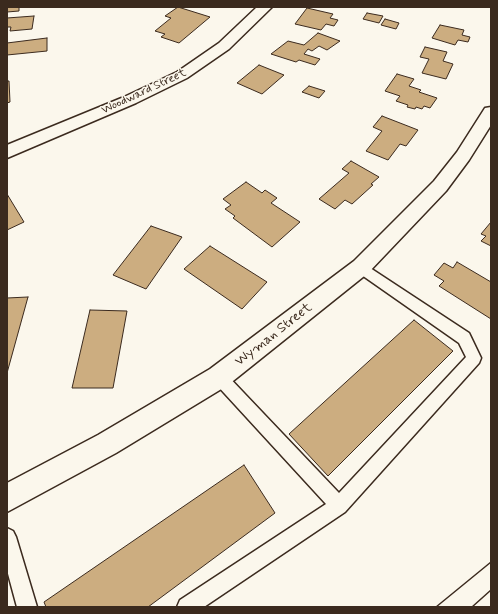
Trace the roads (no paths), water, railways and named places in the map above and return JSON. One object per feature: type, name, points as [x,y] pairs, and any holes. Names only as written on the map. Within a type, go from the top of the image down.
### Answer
[{"type":"street","name":"Woodward Street","points":[[7,152],[130,100],[182,75],[224,46],[265,7]]},
{"type":"street","name":"Wyman Street","points":[[7,498],[107,444],[219,377],[361,267],[440,186],[463,156],[491,112]]},
{"type":"lane","points":[[187,607],[339,506],[474,358],[464,338],[361,267]]},
{"type":"lane","points":[[219,377],[339,506]]},
{"type":"lane","points":[[7,537],[27,607]]},
{"type":"tram line","points":[[436,607],[491,562]]},
{"type":"tram line","points":[[472,607],[491,590]]}]
